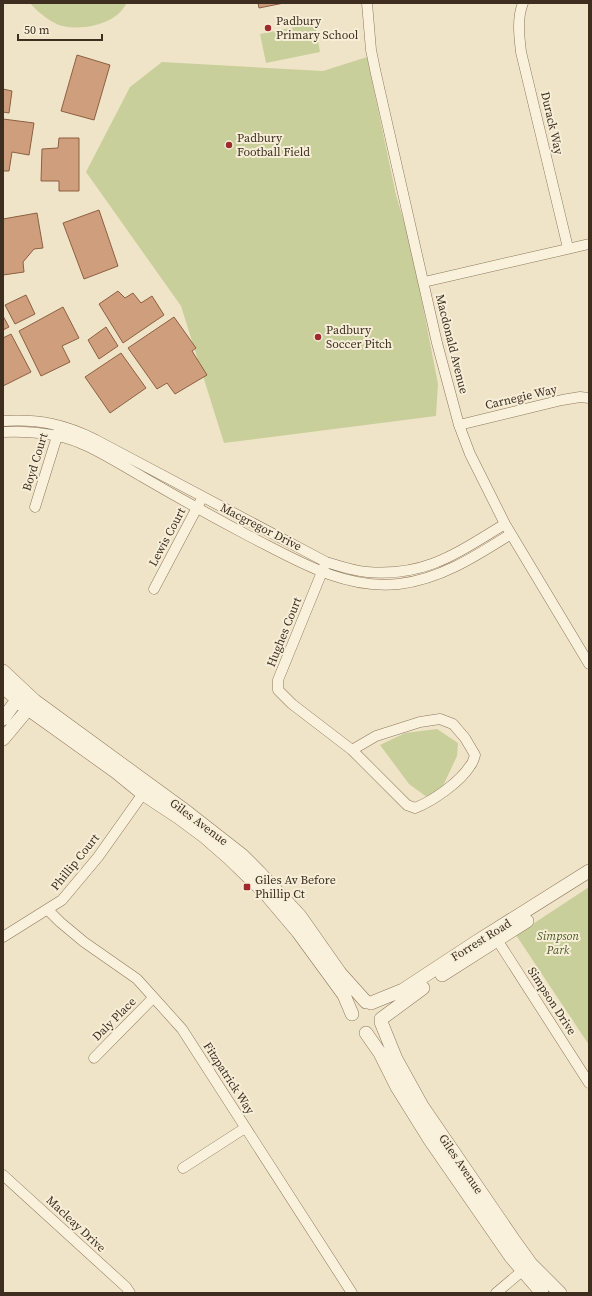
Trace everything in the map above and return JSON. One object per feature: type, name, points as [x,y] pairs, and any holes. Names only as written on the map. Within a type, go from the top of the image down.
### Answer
[{"type":"street","name":"Macdonald Avenue","points":[[367,3],[371,50],[376,74],[437,343],[459,425],[470,454],[505,524],[589,664]]},
{"type":"street","name":"Durack Way","points":[[523,3],[519,30],[521,52],[568,248]]},
{"type":"street","points":[[424,282],[589,244]]},
{"type":"street","name":"Carnegie Way","points":[[459,425],[562,400],[580,397],[589,398]]},
{"type":"street","name":"Macgregor Drive","points":[[3,421],[36,421],[69,428],[96,440],[326,562],[367,572],[399,573],[427,566],[451,557],[505,524]]},
{"type":"street","name":"Boyd Court","points":[[35,506],[60,425]]},
{"type":"street","name":"Macgregor Drive","points":[[3,432],[30,432],[57,436],[90,447],[197,508],[290,557],[322,572],[350,580],[375,584],[394,584],[414,581],[458,565],[511,534]]},
{"type":"street","name":"Lewis Court","points":[[154,589],[203,497]]},
{"type":"street","name":"Hughes Court","points":[[326,562],[278,680],[278,690],[292,704],[352,750],[407,804],[415,808],[453,785],[470,766],[475,755],[465,738],[453,724],[440,719],[420,722],[376,736],[352,750]]},
{"type":"street","name":"Giles Avenue","points":[[3,671],[20,695]]},
{"type":"street","name":"Giles Avenue","points":[[3,686],[20,695],[110,768],[210,829],[242,855],[300,916],[340,973],[368,1003]]},
{"type":"street","points":[[3,719],[20,695]]},
{"type":"street","points":[[3,739],[32,705]]},
{"type":"street","name":"Giles Avenue","points":[[146,789],[205,837],[234,863],[260,888],[298,932],[344,995],[356,1025],[380,1054],[397,1087],[430,1140],[526,1267],[560,1293]]},
{"type":"street","name":"Phillip Court","points":[[3,937],[62,900],[98,857],[146,789]]},
{"type":"street","name":"Forrest Road","points":[[381,1020],[415,993],[495,936],[589,872]]},
{"type":"street","name":"Forrest Road","points":[[368,1003],[403,990],[589,881]]},
{"type":"street","name":"Fitzpatrick Way","points":[[48,910],[84,942],[137,979],[182,1029],[352,1293]]},
{"type":"street","name":"Simpson Drive","points":[[495,936],[589,1083]]},
{"type":"street","name":"Daly Place","points":[[94,1058],[154,998]]},
{"type":"street","points":[[368,1003],[379,1010],[381,1020],[374,1031],[356,1025],[356,1006],[368,1003]]},
{"type":"street","name":"Giles Avenue","points":[[381,1020],[396,1059],[422,1106],[542,1293]]},
{"type":"street","points":[[183,1168],[245,1128]]},
{"type":"street","name":"Macleay Drive","points":[[3,1175],[126,1287],[130,1293]]},
{"type":"street","points":[[496,1293],[526,1267]]},
{"type":"green space","points":[[30,3],[127,3],[118,14],[105,22],[77,28],[55,23],[41,14]]},
{"type":"green space","points":[[315,23],[320,52],[266,63],[260,34]]},
{"type":"green space","points":[[367,57],[396,195],[411,245],[438,384],[436,416],[224,443],[181,306],[86,172],[130,87],[162,62],[323,71]]},
{"type":"green space","points":[[437,729],[458,743],[457,756],[435,803],[409,784],[380,745],[405,733]]},
{"type":"green space","name":"Simpson Park","points":[[589,887],[589,1045],[516,935]]},
{"type":"building","points":[[258,3],[284,3],[259,8]]},
{"type":"building","points":[[77,55],[110,65],[94,120],[61,111]]},
{"type":"building","points":[[3,89],[12,91],[9,113],[3,112]]},
{"type":"building","points":[[3,119],[34,123],[29,155],[12,152],[9,171],[3,171]]},
{"type":"building","points":[[59,138],[79,138],[79,191],[59,191],[59,181],[41,181],[42,149],[58,148]]},
{"type":"building","points":[[99,210],[118,266],[84,279],[63,223]]},
{"type":"building","points":[[37,213],[43,248],[34,249],[23,262],[24,272],[3,275],[3,219]]},
{"type":"building","points":[[118,291],[125,298],[133,293],[141,303],[152,296],[164,315],[123,343],[99,304]]},
{"type":"building","points":[[26,295],[35,314],[15,324],[5,305]]},
{"type":"building","points":[[63,307],[79,338],[62,346],[70,362],[41,376],[19,331]]},
{"type":"building","points":[[3,316],[9,327],[3,330]]},
{"type":"building","points":[[174,317],[196,348],[192,351],[207,375],[175,394],[167,383],[157,389],[128,348]]},
{"type":"building","points":[[106,327],[118,346],[99,359],[88,340]]},
{"type":"building","points":[[11,334],[31,372],[3,386],[3,338]]},
{"type":"building","points":[[121,353],[146,388],[110,413],[85,377]]},
{"type":"place","name":"Padbury Primary School","points":[[268,28]]},
{"type":"place","name":"Padbury Football Field","points":[[229,145]]},
{"type":"place","name":"Padbury Soccer Pitch","points":[[318,337]]},
{"type":"place","name":"Giles Av Before Phillip Ct","points":[[247,887]]}]
